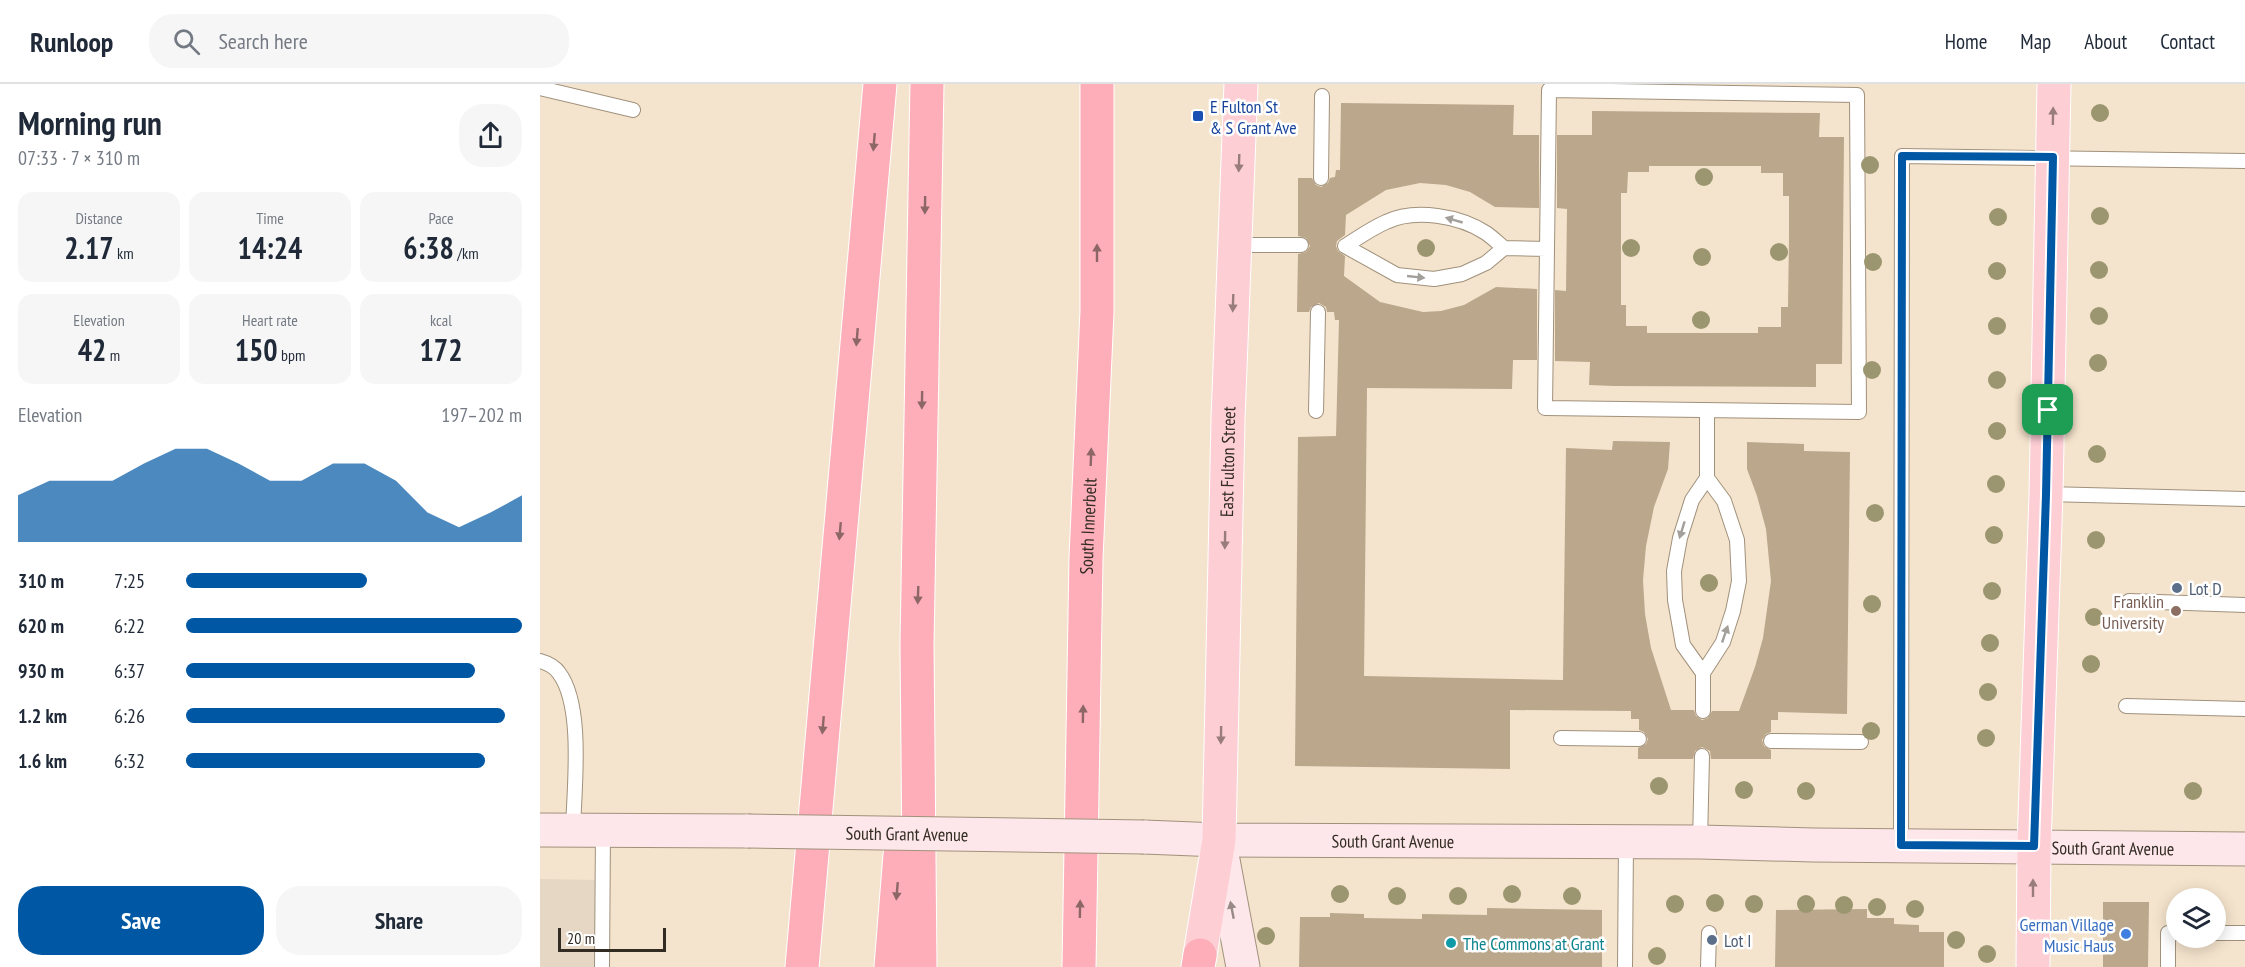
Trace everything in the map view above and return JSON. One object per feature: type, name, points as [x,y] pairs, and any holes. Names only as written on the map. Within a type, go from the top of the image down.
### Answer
[{"type":"highway","points":[[802,967],[880,84]]},
{"type":"highway","points":[[920,967],[916,644],[927,84]]},
{"type":"highway","name":"South Innerbelt","points":[[1079,967],[1086,558],[1097,311],[1097,84]]},
{"type":"highway","points":[[891,967],[916,644]]},
{"type":"main road","name":"East Fulton Street","points":[[1200,963],[1219,840],[1228,419],[1242,84]]},
{"type":"main road","points":[[2033,967],[2034,846],[2046,495],[2054,84]]},
{"type":"street","name":"South Grant Avenue","points":[[540,830],[748,831],[1219,840],[1700,842],[2245,849]]},
{"type":"street","name":"East Fulton Street","points":[[1219,840],[1243,967]]},
{"type":"lane","points":[[540,88],[633,110]]},
{"type":"lane","points":[[1549,90],[1857,95],[1859,412],[1545,408],[1547,249],[1549,90]]},
{"type":"lane","points":[[1321,178],[1322,96]]},
{"type":"lane","points":[[1901,845],[1902,156],[2245,161]]},
{"type":"lane","points":[[1504,248],[1486,263],[1462,274],[1434,279],[1397,275],[1345,246],[1387,221],[1407,216],[1438,216],[1459,221],[1486,233],[1504,248],[1547,249]]},
{"type":"lane","points":[[1235,245],[1301,245]]},
{"type":"lane","points":[[1316,411],[1318,312]]},
{"type":"lane","points":[[1703,672],[1683,645],[1675,600],[1674,571],[1680,538],[1692,500],[1707,478],[1707,410]]},
{"type":"lane","points":[[1703,711],[1703,672],[1723,642],[1733,612],[1739,581],[1737,540],[1724,501],[1707,478]]},
{"type":"lane","points":[[2046,495],[2245,499]]},
{"type":"lane","points":[[2129,601],[2245,605]]},
{"type":"lane","points":[[540,661],[559,672],[568,689],[573,713],[602,967]]},
{"type":"lane","points":[[2126,706],[2245,709]]},
{"type":"lane","points":[[1561,738],[1639,739]]},
{"type":"lane","points":[[1771,741],[1862,742]]},
{"type":"lane","points":[[1700,842],[1702,756]]},
{"type":"lane","points":[[1625,967],[1626,842]]},
{"type":"lane","points":[[1708,967],[1709,933]]},
{"type":"lane","points":[[2226,933],[2245,933]]},
{"type":"lane","points":[[2168,948],[2168,967]]},
{"type":"shaded area","points":[[540,879],[603,880],[602,967],[540,967]]},
{"type":"building","points":[[1341,103],[1514,105],[1513,135],[1539,135],[1539,208],[1495,207],[1470,192],[1446,185],[1420,183],[1386,190],[1346,215],[1345,235],[1337,241],[1338,251],[1345,256],[1344,276],[1380,302],[1423,312],[1441,311],[1464,305],[1496,287],[1537,289],[1537,360],[1513,360],[1512,389],[1367,388],[1364,676],[1563,680],[1566,448],[1612,450],[1613,441],[1670,442],[1668,469],[1654,507],[1646,546],[1643,580],[1645,614],[1651,648],[1671,710],[1694,710],[1696,716],[1702,720],[1708,718],[1712,711],[1739,711],[1763,638],[1771,581],[1766,529],[1747,469],[1747,442],[1804,444],[1804,451],[1850,452],[1847,714],[1778,712],[1778,720],[1771,720],[1771,732],[1766,734],[1762,740],[1764,746],[1771,750],[1771,759],[1711,759],[1710,751],[1702,747],[1695,751],[1693,759],[1638,759],[1638,748],[1646,744],[1648,739],[1644,732],[1639,730],[1639,719],[1631,719],[1631,711],[1510,710],[1510,769],[1295,766],[1298,437],[1336,436],[1339,320],[1335,320],[1334,312],[1327,312],[1326,307],[1319,303],[1311,307],[1309,312],[1297,312],[1298,254],[1306,252],[1310,246],[1306,238],[1298,236],[1298,178],[1312,178],[1316,185],[1321,187],[1328,183],[1330,178],[1335,177],[1336,170],[1340,170]]},
{"type":"building","points":[[1592,111],[1820,113],[1819,137],[1844,137],[1842,364],[1816,364],[1816,387],[1614,386],[1589,385],[1590,362],[1555,361],[1555,290],[1566,291],[1567,209],[1557,208],[1557,135],[1592,135]],"holes":[[[1649,166],[1761,166],[1761,173],[1783,173],[1783,196],[1789,196],[1788,307],[1781,307],[1781,327],[1758,327],[1758,333],[1647,333],[1647,326],[1626,326],[1626,305],[1621,305],[1621,193],[1627,193],[1628,172],[1649,172]]]},
{"type":"building","name":"German Village Music Haus","points":[[2103,902],[2149,902],[2148,967],[2103,967]]},
{"type":"building","name":"The Commons at Grant","points":[[1487,908],[1602,910],[1602,967],[1299,967],[1300,917],[1330,917],[1330,913],[1364,914],[1364,918],[1422,919],[1422,914],[1487,915]]},
{"type":"building","points":[[1867,909],[1867,918],[1894,918],[1894,924],[1919,925],[1919,932],[1944,932],[1944,967],[1775,967],[1776,910]]},
{"type":"place","name":"E Fulton St & S Grant Ave","points":[[1198,116]]},
{"type":"place","name":"Lot D","points":[[2177,588]]},
{"type":"place","name":"Franklin University","points":[[2176,611]]},
{"type":"place","name":"German Village Music Haus","points":[[2126,934]]},
{"type":"place","name":"Lot I","points":[[1712,940]]},
{"type":"place","name":"The Commons at Grant","points":[[1451,943]]},
{"type":"route","points":[[1902,156],[2053,157],[2048,410],[2034,846],[1901,845],[1902,156]]}]
